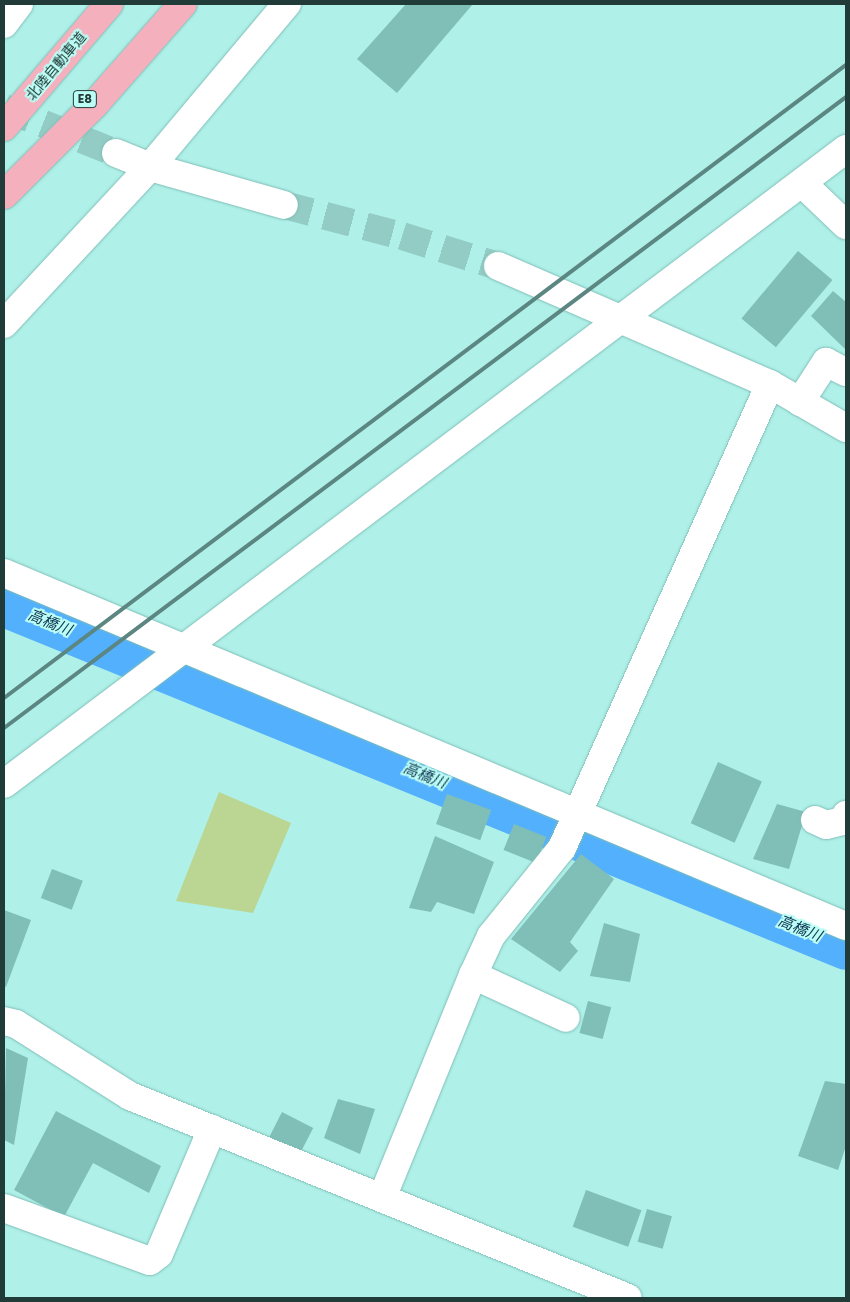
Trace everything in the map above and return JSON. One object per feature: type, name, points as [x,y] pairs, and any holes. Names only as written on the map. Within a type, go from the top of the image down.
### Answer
[{"type":"highway","name":"北陸自動車道","points":[[4,127],[109,4]]},
{"type":"highway","name":"E8","points":[[4,194],[167,4]]},
{"type":"highway","points":[[4,194],[95,104],[183,4]]},
{"type":"street","points":[[4,24],[19,4]]},
{"type":"street","points":[[4,324],[150,167],[287,4]]},
{"type":"street","points":[[4,784],[588,341],[624,318],[846,149]]},
{"type":"street","points":[[116,153],[150,167],[284,205]]},
{"type":"street","points":[[802,183],[846,225]]},
{"type":"street","points":[[498,266],[624,318],[770,384],[846,428]]},
{"type":"street","points":[[800,402],[826,362],[846,372]]},
{"type":"street","points":[[382,1198],[473,975],[491,936],[562,848],[770,384]]},
{"type":"street","points":[[4,573],[183,650],[846,926]]},
{"type":"street","points":[[815,820],[826,825],[843,821],[846,815]]},
{"type":"street","points":[[473,975],[566,1018]]},
{"type":"street","points":[[4,1021],[16,1024],[130,1096],[628,1298]]},
{"type":"street","points":[[4,1208],[150,1261],[159,1254],[212,1129]]},
{"type":"green space","points":[[219,792],[291,823],[253,913],[176,901]]},
{"type":"building","points":[[406,4],[473,4],[397,93],[357,59]]},
{"type":"building","points":[[798,251],[832,280],[776,347],[741,318]]},
{"type":"building","points":[[833,291],[846,302],[846,350],[811,316]]},
{"type":"building","points":[[718,762],[762,782],[735,843],[691,823]]},
{"type":"building","points":[[447,794],[491,810],[480,840],[436,824]]},
{"type":"building","points":[[777,804],[806,812],[789,869],[753,859]]},
{"type":"building","points":[[514,824],[546,837],[536,863],[504,850]]},
{"type":"building","points":[[435,836],[494,862],[474,914],[437,902],[431,912],[409,908]]},
{"type":"building","points":[[581,854],[614,879],[570,942],[578,951],[560,972],[511,939]]},
{"type":"building","points":[[52,869],[83,881],[72,910],[41,898]]},
{"type":"building","points":[[4,910],[31,920],[6,987],[4,986]]},
{"type":"building","points":[[604,923],[640,934],[630,982],[590,976]]},
{"type":"building","points":[[588,1001],[611,1007],[603,1039],[579,1033]]},
{"type":"building","points":[[6,1048],[28,1058],[14,1145],[4,1140]]},
{"type":"building","points":[[825,1081],[846,1084],[846,1146],[838,1170],[798,1156]]},
{"type":"building","points":[[338,1099],[375,1109],[360,1154],[324,1138]]},
{"type":"building","points":[[56,1111],[161,1166],[149,1193],[93,1163],[64,1217],[14,1190]]},
{"type":"building","points":[[282,1112],[313,1128],[300,1153],[269,1137]]},
{"type":"building","points":[[586,1190],[641,1210],[628,1247],[573,1227]]},
{"type":"building","points":[[647,1209],[672,1216],[663,1249],[638,1242]]},
{"type":"waterway","name":"高橋川","points":[[4,604],[846,947]]},
{"type":"tunnel","points":[[4,108],[116,153]]},
{"type":"tunnel","points":[[284,205],[402,236],[498,266]]},
{"type":"railway","points":[[4,698],[846,65]]},
{"type":"railway","points":[[4,728],[846,97]]}]
